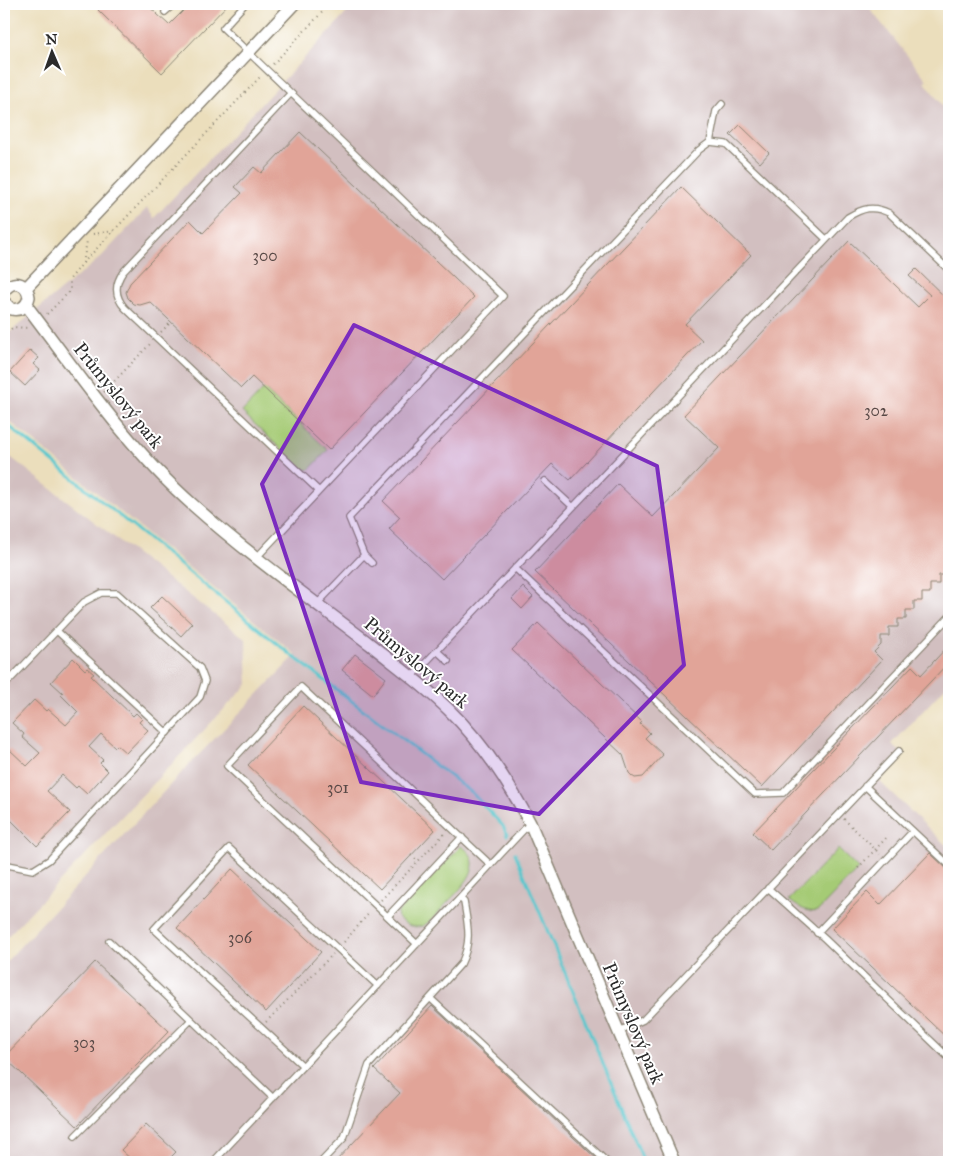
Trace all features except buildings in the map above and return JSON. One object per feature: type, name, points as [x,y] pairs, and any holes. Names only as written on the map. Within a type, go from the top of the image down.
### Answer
[{"type":"street","points":[[26,288],[294,4]]},
{"type":"street","points":[[4,291],[10,285],[23,285],[29,297],[26,305],[19,310],[5,306]]},
{"type":"street","name":"Průmyslový park","points":[[26,305],[42,319],[113,419],[161,475],[198,509],[257,557],[412,678],[448,709],[470,732],[510,789],[530,823],[674,1162]]},
{"type":"lane","points":[[165,12],[174,4]]},
{"type":"lane","points":[[245,4],[223,28],[503,296],[257,557]]},
{"type":"lane","points":[[291,94],[123,272],[119,279],[117,290],[120,303],[319,491]]},
{"type":"lane","points":[[372,563],[364,554],[349,518],[699,150],[710,142],[716,111],[722,104]]},
{"type":"lane","points":[[710,142],[726,144],[826,239]]},
{"type":"lane","points":[[412,678],[826,239],[848,218],[859,210],[880,209],[888,214],[949,270]]},
{"type":"lane","points":[[545,482],[573,506]]},
{"type":"lane","points":[[318,604],[364,554]]},
{"type":"lane","points":[[515,568],[755,794],[783,793],[949,617]]},
{"type":"lane","points":[[4,686],[84,602],[101,593],[117,593],[200,668],[205,681],[200,697],[49,860],[33,870],[8,865],[4,861]]},
{"type":"lane","points":[[57,630],[167,733]]},
{"type":"lane","points":[[437,651],[448,661]]},
{"type":"lane","points":[[417,944],[227,766],[301,687],[491,865]]},
{"type":"lane","points":[[618,1030],[643,1020],[899,751]]},
{"type":"lane","points":[[865,786],[949,865]]},
{"type":"lane","points":[[213,1162],[530,823]]},
{"type":"lane","points":[[817,933],[913,832]]},
{"type":"lane","points":[[388,916],[462,837]]},
{"type":"lane","points":[[303,1066],[154,929],[229,848],[378,986]]},
{"type":"lane","points":[[768,888],[949,1058]]},
{"type":"lane","points":[[321,1162],[344,1138],[368,1065],[461,964],[467,952],[469,939],[464,902],[460,898]]},
{"type":"lane","points":[[109,941],[273,1098]]},
{"type":"lane","points":[[430,998],[607,1162]]},
{"type":"lane","points":[[75,1136],[191,1020]]},
{"type":"path","points":[[4,336],[13,327],[27,329],[42,319],[70,291],[70,279],[83,263],[330,4]]},
{"type":"path","points":[[90,237],[93,234],[114,231]]},
{"type":"path","points":[[83,263],[87,240]]},
{"type":"path","points":[[103,394],[170,322]]},
{"type":"path","points":[[844,819],[887,860]]},
{"type":"path","points":[[381,900],[446,832]]},
{"type":"path","points":[[858,868],[888,836]]},
{"type":"path","points":[[411,855],[418,861]]},
{"type":"path","points":[[342,944],[372,910]]},
{"type":"path","points":[[261,1027],[334,952]]},
{"type":"highlighted area","points":[[354,325],[657,466],[684,665],[539,814],[361,782],[262,484]]},
{"type":"shaded area","points":[[355,4],[866,4],[927,80],[925,82],[949,115],[949,683],[892,744],[903,755],[879,781],[949,848],[949,1162],[4,1162],[4,964],[183,771],[296,655],[4,417],[4,337],[101,257],[147,208],[154,218]]},
{"type":"shaded area","points":[[4,452],[246,639],[248,684],[4,940]]},
{"type":"green space","points":[[264,389],[328,450],[309,470],[303,470],[242,412]]},
{"type":"green space","points":[[461,846],[469,853],[473,860],[473,867],[465,883],[436,916],[426,924],[419,927],[412,926],[400,920],[397,913]]},
{"type":"green space","points":[[838,849],[858,869],[818,911],[814,912],[799,907],[789,900]]},
{"type":"waterway","points":[[4,422],[285,650],[472,793],[503,826],[507,835]]},
{"type":"waterway","points":[[515,853],[644,1162]]}]
